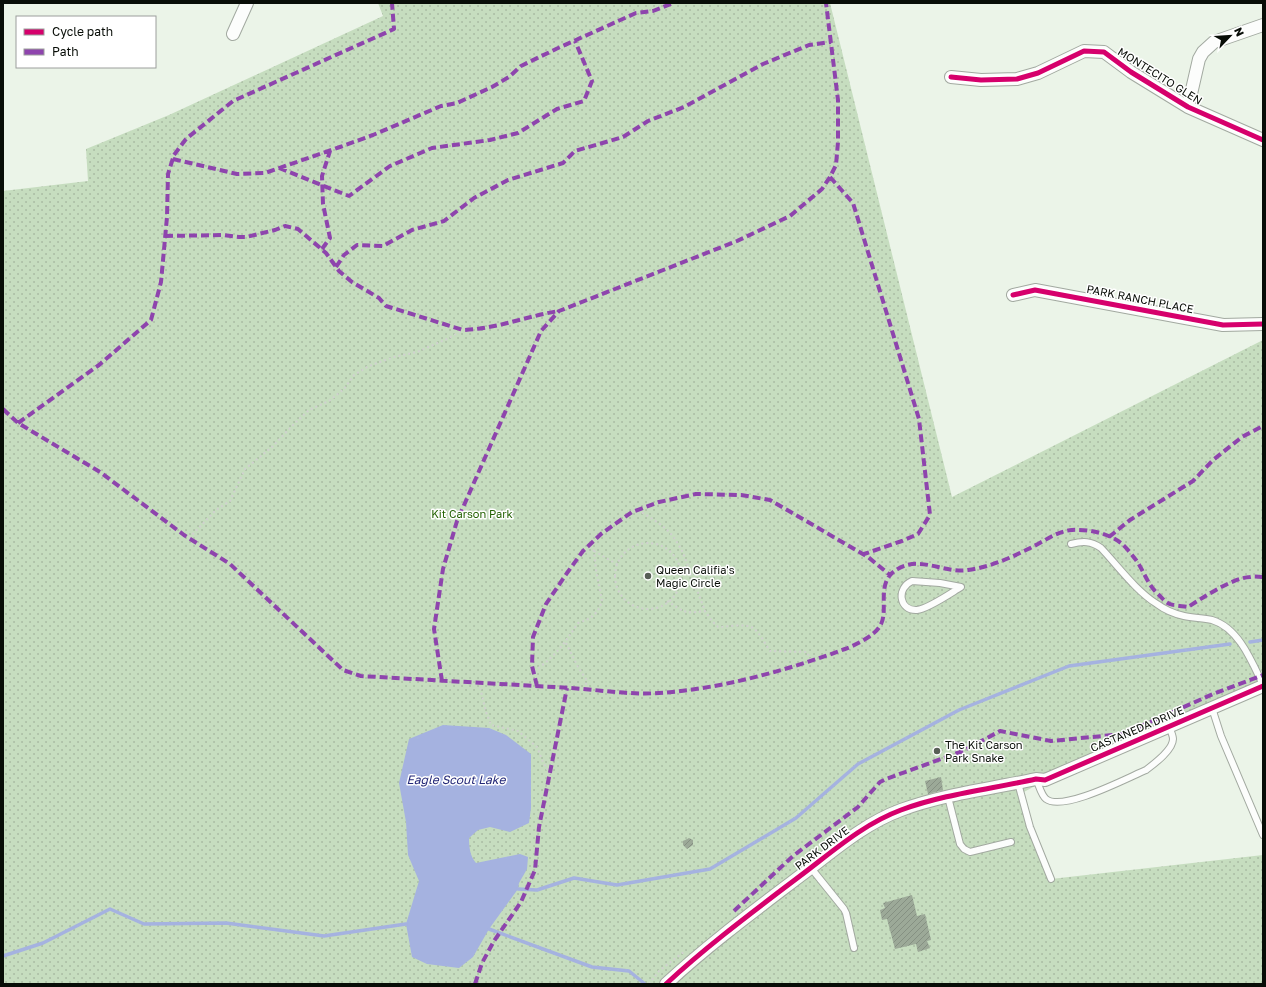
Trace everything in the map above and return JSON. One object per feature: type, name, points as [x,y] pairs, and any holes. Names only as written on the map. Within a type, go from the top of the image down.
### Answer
[{"type":"street","points":[[233,34],[247,3]]},
{"type":"street","points":[[1188,107],[1199,59],[1203,52],[1214,42],[1263,25]]},
{"type":"street","name":"MONTECITO GLEN","points":[[952,77],[981,80],[1016,79],[1038,73],[1084,51],[1104,52],[1132,72],[1188,107],[1263,140]]},
{"type":"street","name":"PARK RANCH PLACE","points":[[1013,295],[1035,290],[1223,325],[1263,324]]},
{"type":"street","name":"CASTANEDA DRIVE","points":[[1018,783],[1036,779],[1045,780],[1263,686]]},
{"type":"street","name":"PARK DRIVE","points":[[666,984],[693,958],[811,868],[876,821],[900,810],[929,801],[1018,783]]},
{"type":"lane","points":[[1072,544],[1089,542],[1101,548],[1141,590],[1161,607],[1184,616],[1212,620],[1227,628],[1234,635],[1250,659],[1263,686]]},
{"type":"lane","points":[[912,581],[940,583],[961,587],[942,599],[916,610],[907,607],[902,600],[902,590],[912,581]]},
{"type":"lane","points":[[1212,708],[1221,736],[1263,836]]},
{"type":"lane","points":[[1036,779],[1044,797],[1048,800],[1062,802],[1079,799],[1146,770],[1153,765],[1172,745],[1173,736],[1169,726]]},
{"type":"lane","points":[[1018,783],[1030,827],[1051,879]]},
{"type":"lane","points":[[948,797],[960,844],[964,849],[970,852],[1010,842]]},
{"type":"lane","points":[[811,868],[844,909],[854,948]]},
{"type":"path","points":[[189,538],[216,510],[230,501],[245,469],[272,447],[309,410],[330,401],[344,389],[354,375],[369,366],[394,357],[417,352],[463,330]]},
{"type":"path","points":[[638,510],[665,529],[679,545],[705,611],[718,627],[748,626],[754,628],[770,651],[807,652],[810,660]]},
{"type":"path","points":[[657,544],[669,550],[677,561],[680,579],[677,592],[659,606],[648,609],[638,608],[619,593],[615,570],[617,564],[623,554],[630,549],[637,546],[657,544]]},
{"type":"path","points":[[588,546],[620,566]]},
{"type":"path","points":[[534,671],[551,658],[566,643],[578,623],[588,620],[594,616],[602,601],[594,550]]},
{"type":"path","points":[[667,601],[682,612],[692,613],[705,611]]},
{"type":"path","points":[[566,643],[586,680],[586,689]]},
{"type":"path","points":[[479,683],[486,712],[491,725],[518,731],[537,747],[550,774]]},
{"type":"green space","name":"Kit Carson Park","points":[[378,3],[830,3],[952,497],[1263,340],[1263,686],[1061,772],[1022,793],[1022,804],[1051,879],[1263,855],[1263,984],[3,984],[3,191],[88,181],[86,149],[169,115],[383,16]]},
{"type":"water","name":"Eagle Scout Lake","points":[[443,725],[489,728],[506,735],[531,754],[531,808],[529,823],[510,832],[490,827],[478,830],[469,838],[470,851],[476,863],[520,854],[528,857],[527,869],[519,883],[518,889],[489,929],[473,957],[459,968],[427,964],[412,957],[406,924],[419,881],[408,855],[406,822],[399,783],[409,739]]},
{"type":"building","points":[[941,777],[943,790],[928,794],[925,781]]},
{"type":"building","points":[[689,838],[693,840],[693,845],[687,849],[683,845],[683,841]]},
{"type":"building","points":[[912,895],[917,916],[925,914],[931,940],[927,941],[930,948],[918,952],[916,944],[895,949],[887,919],[882,920],[880,910],[885,908],[883,903]]},
{"type":"waterway","points":[[1250,642],[1263,640]]},
{"type":"waterway","points":[[518,889],[537,890],[574,878],[617,885],[710,869],[796,818],[858,764],[959,710],[1069,666],[1230,644]]},
{"type":"waterway","points":[[3,956],[43,943],[110,909],[144,924],[226,923],[324,936],[406,924]]},
{"type":"waterway","points":[[489,929],[592,967],[629,971],[645,984]]},
{"type":"marked path","points":[[18,423],[99,365],[151,320],[161,282],[167,217],[168,174],[174,155],[186,139],[233,101],[394,29],[392,3]]},
{"type":"marked path","points":[[173,159],[237,174],[265,173],[373,135],[441,106],[457,103],[492,87],[509,77],[521,66],[556,49],[636,13],[653,11],[673,3]]},
{"type":"marked path","points":[[442,681],[434,629],[443,569],[457,521],[541,331],[559,311],[737,241],[790,216],[822,189],[830,177],[836,165],[838,142],[838,100],[826,3]]},
{"type":"marked path","points":[[279,168],[349,196],[390,166],[432,148],[490,140],[518,133],[557,109],[584,101],[592,81],[575,41]]},
{"type":"marked path","points":[[336,267],[344,255],[357,245],[383,246],[412,230],[444,221],[474,198],[508,180],[563,163],[575,151],[623,137],[648,121],[684,107],[763,64],[809,45],[831,42]]},
{"type":"marked path","points":[[322,249],[330,238],[323,204],[322,176],[330,151]]},
{"type":"marked path","points":[[830,177],[853,203],[919,419],[930,515],[918,534],[864,554]]},
{"type":"marked path","points":[[165,236],[223,235],[246,237],[285,226],[298,229],[326,253],[339,271],[352,282],[379,298],[386,306],[463,330],[499,325],[559,311]]},
{"type":"marked path","points":[[3,409],[18,423],[100,472],[184,535],[230,564],[343,670],[361,676],[637,693],[682,691],[730,683],[823,657],[859,643],[869,637],[880,626],[884,614],[885,585],[892,573],[901,567],[911,564],[920,564],[948,569],[968,570],[1004,560],[1054,535],[1072,530],[1098,532],[1121,543],[1136,560],[1155,591],[1166,602],[1172,605],[1188,607],[1218,589],[1235,581],[1243,578],[1263,577]]},
{"type":"marked path","points":[[1109,537],[1130,520],[1193,481],[1213,460],[1242,437],[1263,426]]},
{"type":"marked path","points":[[537,686],[532,666],[533,637],[546,604],[583,551],[601,534],[632,512],[659,502],[696,494],[741,495],[770,500],[868,557],[890,575]]},
{"type":"marked path","points":[[734,911],[793,856],[858,807],[880,782],[886,779],[963,751],[1000,731],[1051,741],[1123,734],[1213,694],[1263,675]]},
{"type":"marked path","points":[[475,984],[482,963],[494,941],[521,902],[535,870],[539,827],[567,688]]},
{"type":"cycle path","points":[[951,77],[981,80],[1017,79],[1038,73],[1084,51],[1104,52],[1131,72],[1188,107],[1263,140]]},
{"type":"cycle path","points":[[1013,295],[1035,290],[1223,325],[1263,324]]},
{"type":"cycle path","points":[[666,984],[732,928],[836,848],[887,816],[917,804],[951,796],[1036,779],[1045,780],[1263,686]]},
{"type":"place","name":"Queen Califia's Magic Circle","points":[[648,576]]},
{"type":"place","name":"The Kit Carson Park Snake","points":[[937,751]]}]
